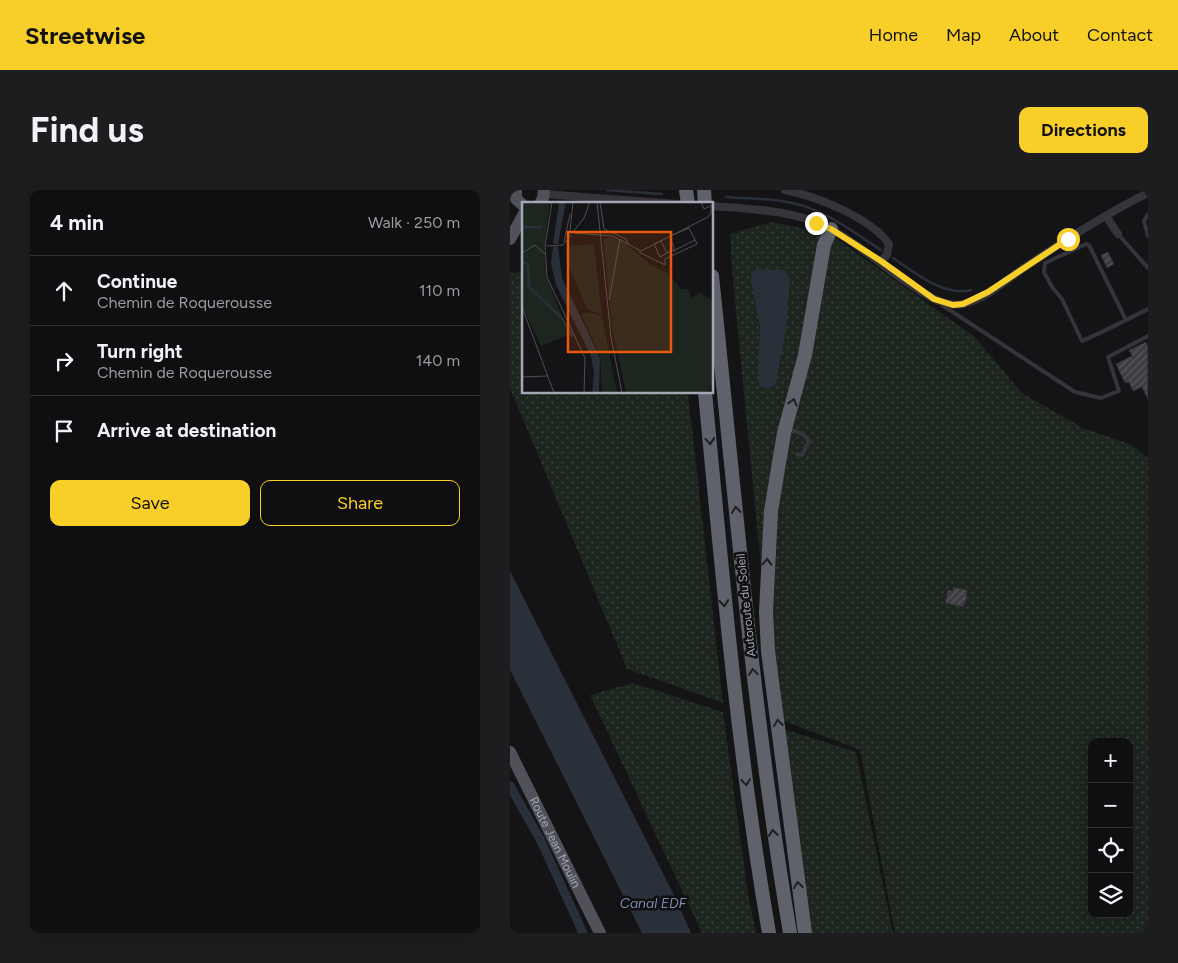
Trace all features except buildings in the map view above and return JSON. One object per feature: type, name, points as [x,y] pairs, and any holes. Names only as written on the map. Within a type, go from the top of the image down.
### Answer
[{"type":"highway","points":[[805,933],[768,651],[766,612],[771,511],[786,427],[805,355],[824,246],[831,229]]},
{"type":"highway","name":"Autoroute du Soleil","points":[[714,296],[751,658],[774,842],[790,933]]},
{"type":"highway","name":"Autoroute du Soleil","points":[[705,394],[730,659],[754,845],[769,933]]},
{"type":"main road","points":[[516,190],[516,199],[522,204]]},
{"type":"main road","points":[[510,239],[522,218]]},
{"type":"main road","name":"Route Jean Moulin","points":[[510,752],[600,933]]},
{"type":"street","points":[[785,190],[817,198],[872,229],[889,244],[887,255],[881,261]]},
{"type":"street","points":[[714,206],[782,213],[831,229],[881,261],[934,299],[953,305],[971,302],[1106,216],[1148,193]]},
{"type":"street","points":[[543,196],[644,202]]},
{"type":"street","points":[[1106,216],[1118,234]]},
{"type":"lane","points":[[1148,214],[1144,221],[1148,236]]},
{"type":"lane","points":[[1118,234],[1148,268]]},
{"type":"lane","points":[[1126,320],[1089,245],[1086,244],[1045,263],[1044,272],[1052,287],[1062,299],[1082,341],[1126,320],[1147,309],[1148,315]]},
{"type":"lane","points":[[934,299],[1055,380],[1075,392],[1092,397],[1107,398],[1119,391],[1108,357],[1148,336]]},
{"type":"lane","points":[[786,427],[804,435],[809,441],[802,456],[797,454]]},
{"type":"shaded area","points":[[771,222],[830,234],[975,337],[1022,393],[1083,428],[1132,445],[1148,458],[1148,933],[895,933],[860,750],[776,718],[733,282],[730,234]]},
{"type":"shaded area","points":[[522,272],[522,394],[688,394],[723,703],[627,669],[510,388],[510,273]]},
{"type":"shaded area","points":[[633,683],[723,712],[748,894],[756,933],[702,933],[590,695]]},
{"type":"shaded area","points":[[771,725],[856,752],[893,933],[807,933]]},
{"type":"water","points":[[757,269],[784,270],[790,278],[786,330],[776,383],[769,388],[760,386],[758,379],[760,326],[751,281],[752,273]]},
{"type":"water","name":"Canal EDF","points":[[510,571],[675,897],[691,933],[642,933],[510,670]]},
{"type":"waterway","points":[[606,190],[662,194]]},
{"type":"waterway","points":[[726,197],[776,200],[804,206],[839,222],[881,250]]},
{"type":"waterway","points":[[893,258],[920,277],[940,287],[961,291],[971,290]]},
{"type":"waterway","points":[[510,786],[541,841],[583,933]]},
{"type":"route","points":[[816,223],[831,229],[881,261],[934,299],[953,305],[971,302],[1068,239]]}]
